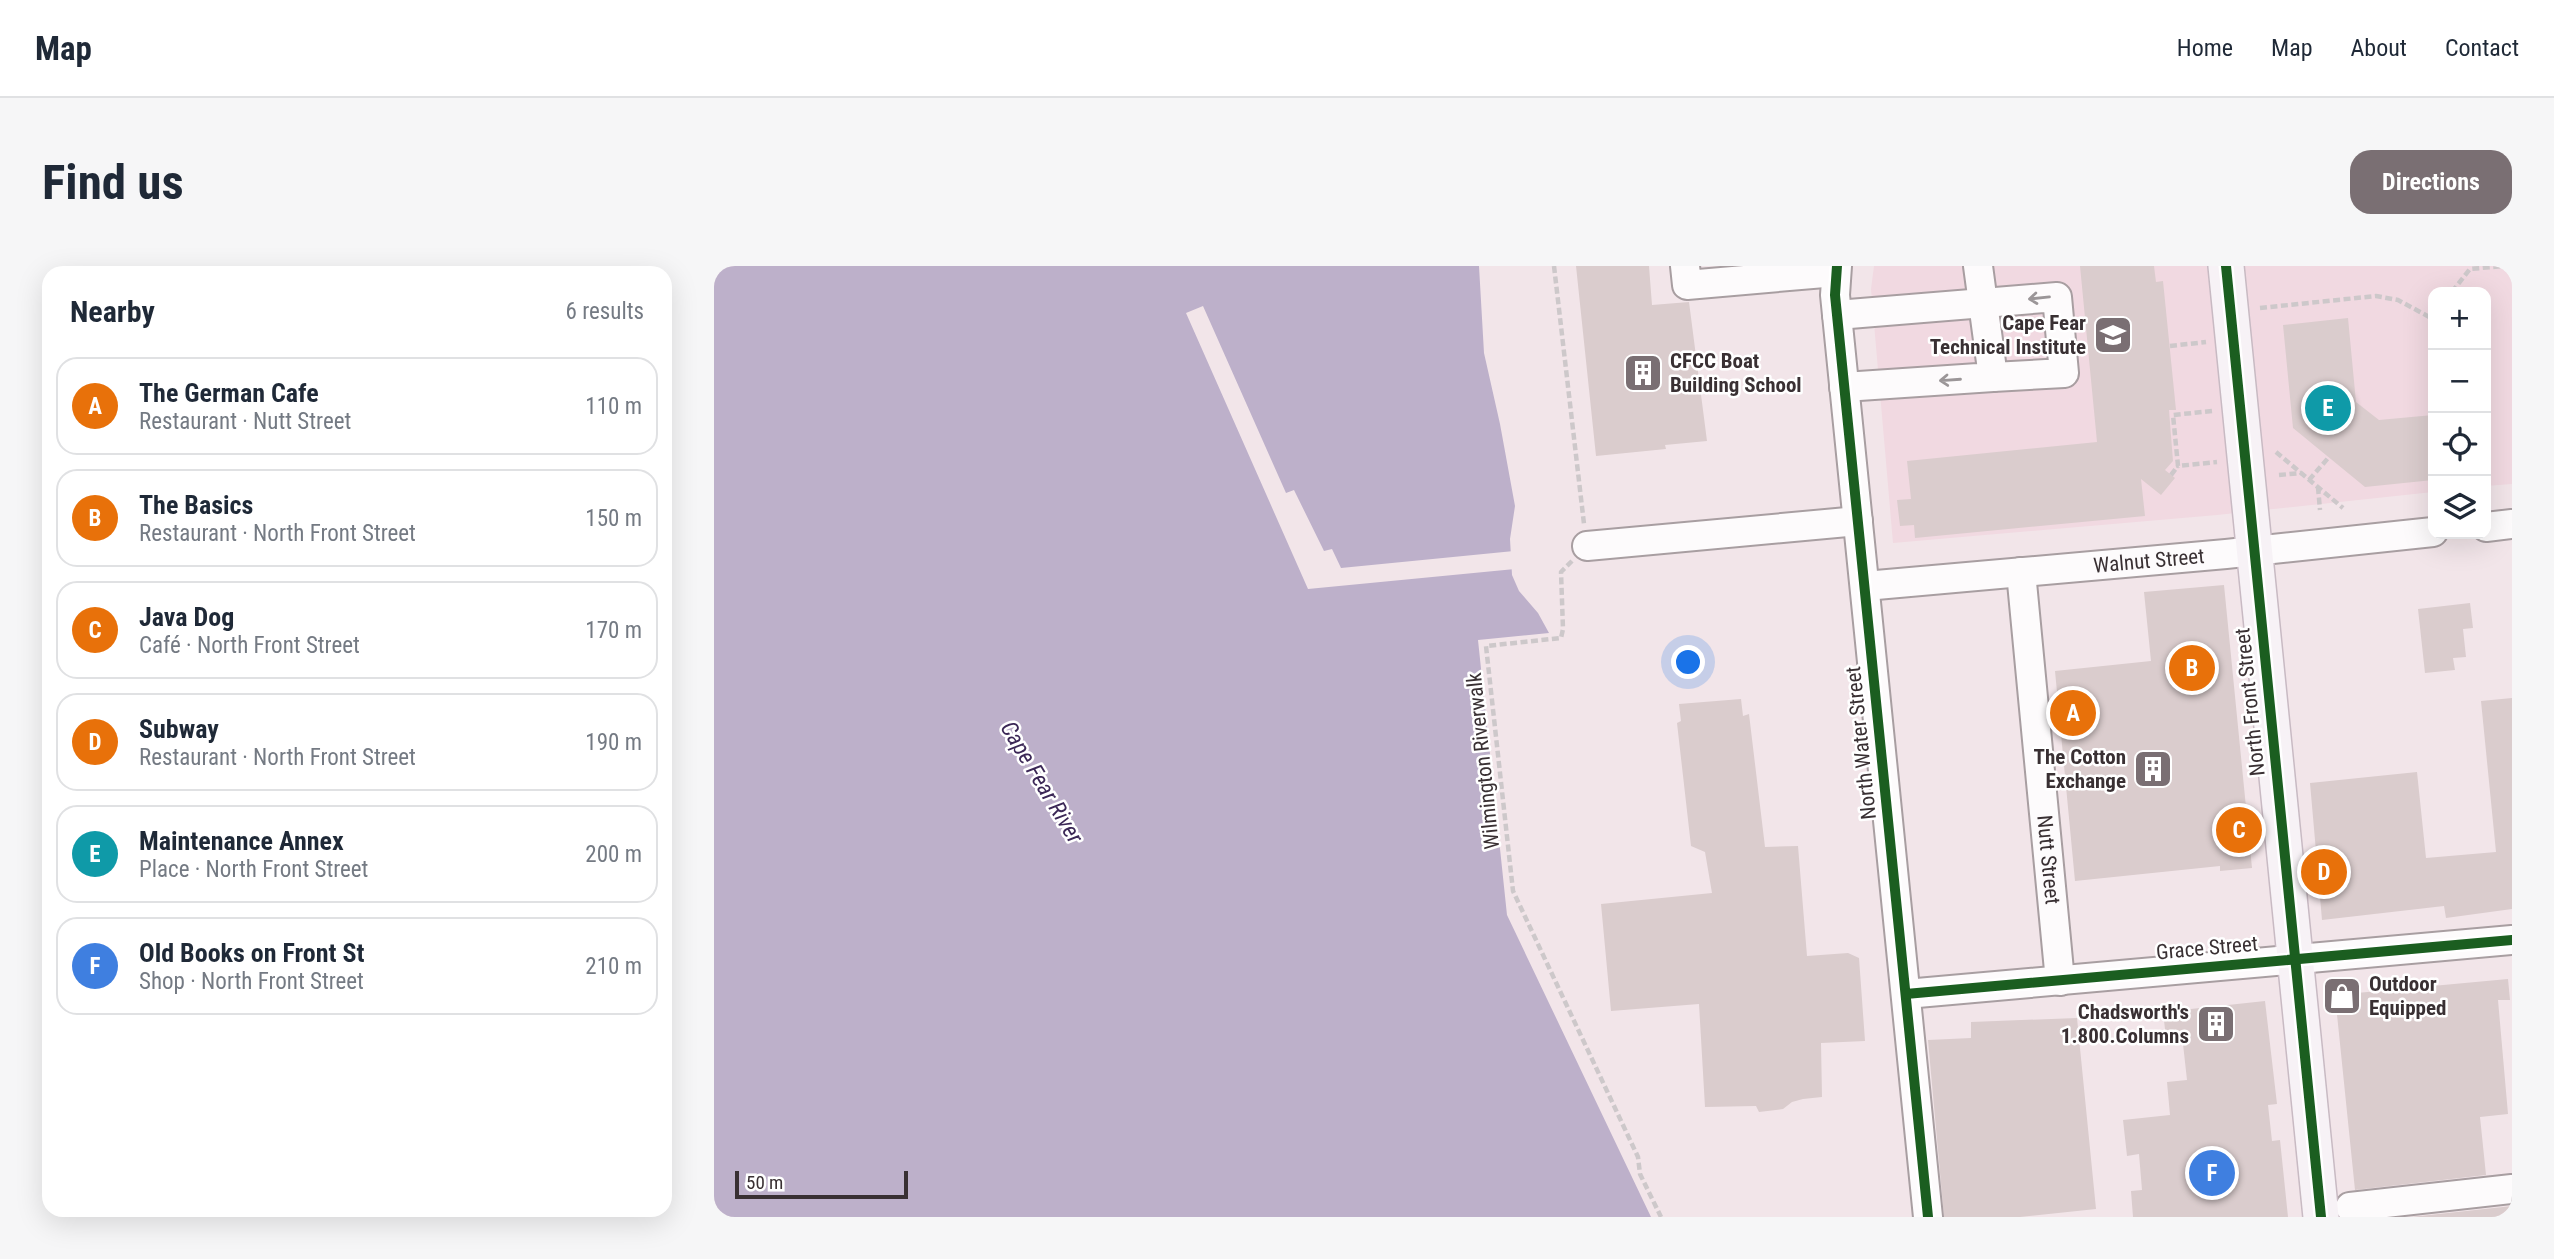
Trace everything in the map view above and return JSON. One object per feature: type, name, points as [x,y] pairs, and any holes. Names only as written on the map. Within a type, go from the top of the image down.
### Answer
[{"type":"main road","name":"North Front Street","points":[[2226,266],[2296,960],[2335,1212]]},
{"type":"street","points":[[1685,266],[1687,285],[1837,269]]},
{"type":"street","points":[[1978,266],[1993,377]]},
{"type":"street","name":"North Water Street","points":[[1837,269],[1837,314],[1844,387],[1928,1217]]},
{"type":"street","points":[[1837,314],[2057,296],[2064,373],[1844,387]]},
{"type":"street","points":[[1587,546],[1858,521]]},
{"type":"street","points":[[2491,526],[2512,524]]},
{"type":"street","name":"Walnut Street","points":[[1865,586],[2428,533]]},
{"type":"street","name":"Nutt Street","points":[[2021,572],[2060,981]]},
{"type":"street","name":"Grace Street","points":[[1906,995],[2512,940]]},
{"type":"street","points":[[2335,1212],[2512,1189]]},
{"type":"path","points":[[1553,266],[1587,546]]},
{"type":"path","points":[[2456,287],[2470,268],[2503,266]]},
{"type":"path","points":[[2260,308],[2376,296],[2398,300],[2428,315]]},
{"type":"path","points":[[2170,346],[2206,342]]},
{"type":"path","points":[[2171,475],[2178,466],[2171,415],[2212,411]]},
{"type":"path","points":[[2277,452],[2343,508]]},
{"type":"path","points":[[2309,480],[2329,457]]},
{"type":"path","points":[[2178,466],[2217,462]]},
{"type":"path","points":[[2279,475],[2301,473]]},
{"type":"path","points":[[2318,486],[2320,510]]},
{"type":"shaded area","points":[[1874,266],[2512,266],[2512,484],[2491,486],[2491,287],[2428,287],[2428,493],[2217,515],[1893,543],[1871,289]]},
{"type":"water","name":"Cape Fear River","points":[[714,266],[1479,266],[1484,353],[1515,506],[1510,539],[1512,575],[1519,591],[1538,613],[1549,633],[1478,640],[1507,915],[1651,1217],[714,1217]]},
{"type":"pier","points":[[1203,306],[1286,493],[1294,490],[1324,551],[1332,549],[1341,568],[1514,551],[1515,569],[1308,589],[1186,313]]},
{"type":"building","name":"CFCC Boat Building School","points":[[1576,266],[1649,266],[1652,305],[1689,302],[1707,441],[1665,445],[1666,449],[1596,456]]},
{"type":"building","points":[[2080,266],[2154,266],[2156,282],[2163,281],[2176,410],[2169,410],[2173,461],[2165,470],[2175,478],[2161,495],[2141,479],[2145,516],[1915,538],[1914,525],[1900,526],[1897,500],[1911,499],[1907,461],[2097,442]]},
{"type":"building","points":[[2348,318],[2356,402],[2379,420],[2428,415],[2428,481],[2365,487],[2293,428],[2283,325]]},
{"type":"building","name":"The Cotton Exchange","points":[[2224,585],[2252,868],[2220,871],[2220,866],[2075,881],[2055,671],[2151,661],[2144,592]]},
{"type":"building","points":[[2470,603],[2473,628],[2463,629],[2466,657],[2453,658],[2455,670],[2425,673],[2418,609]]},
{"type":"building","points":[[2512,698],[2512,909],[2446,918],[2444,906],[2322,920],[2310,783],[2417,772],[2426,858],[2496,852],[2481,701]]},
{"type":"building","points":[[1741,699],[1743,716],[1749,714],[1765,847],[1798,846],[1807,956],[1848,953],[1859,958],[1865,1041],[1821,1043],[1822,1097],[1792,1102],[1783,1109],[1759,1112],[1756,1106],[1705,1107],[1699,1004],[1611,1011],[1601,904],[1712,893],[1705,852],[1691,846],[1677,723],[1681,721],[1679,704]]},
{"type":"building","points":[[2508,979],[2510,1000],[2498,1000],[2508,1114],[2480,1117],[2486,1175],[2355,1190],[2335,995]]},
{"type":"building","points":[[2265,1001],[2277,1104],[2268,1105],[2272,1141],[2280,1140],[2288,1217],[2133,1217],[2131,1191],[2142,1190],[2139,1154],[2127,1156],[2123,1120],[2170,1115],[2167,1082],[2187,1080],[2183,1044],[2167,1046],[2163,1012]]},
{"type":"building","points":[[2077,1018],[2096,1209],[2020,1217],[1944,1217],[1928,1040],[1971,1038],[1971,1022]]},
{"type":"building","points":[[2512,1206],[2512,1217],[2411,1217]]},
{"type":"cycle path","points":[[1837,266],[1835,295],[1928,1217]]},
{"type":"cycle path","points":[[2226,266],[2321,1217]]},
{"type":"cycle path","points":[[1906,994],[2512,940]]},
{"type":"place","name":"Cape Fear Technical Institute","points":[[2113,335]]},
{"type":"place","name":"CFCC Boat Building School","points":[[1643,373]]},
{"type":"place","name":"Maintenance Annex","points":[[2328,408]]},
{"type":"place","name":"The Basics","points":[[2192,668]]},
{"type":"place","name":"The German Cafe","points":[[2073,713]]},
{"type":"place","name":"The Cotton Exchange","points":[[2153,769]]},
{"type":"place","name":"Java Dog","points":[[2239,830]]},
{"type":"place","name":"Subway","points":[[2324,872]]},
{"type":"place","name":"Outdoor Equipped","points":[[2342,996]]},
{"type":"place","name":"Chadsworth's 1.800.Columns","points":[[2216,1024]]},
{"type":"place","name":"Old Books on Front St","points":[[2212,1173]]}]
